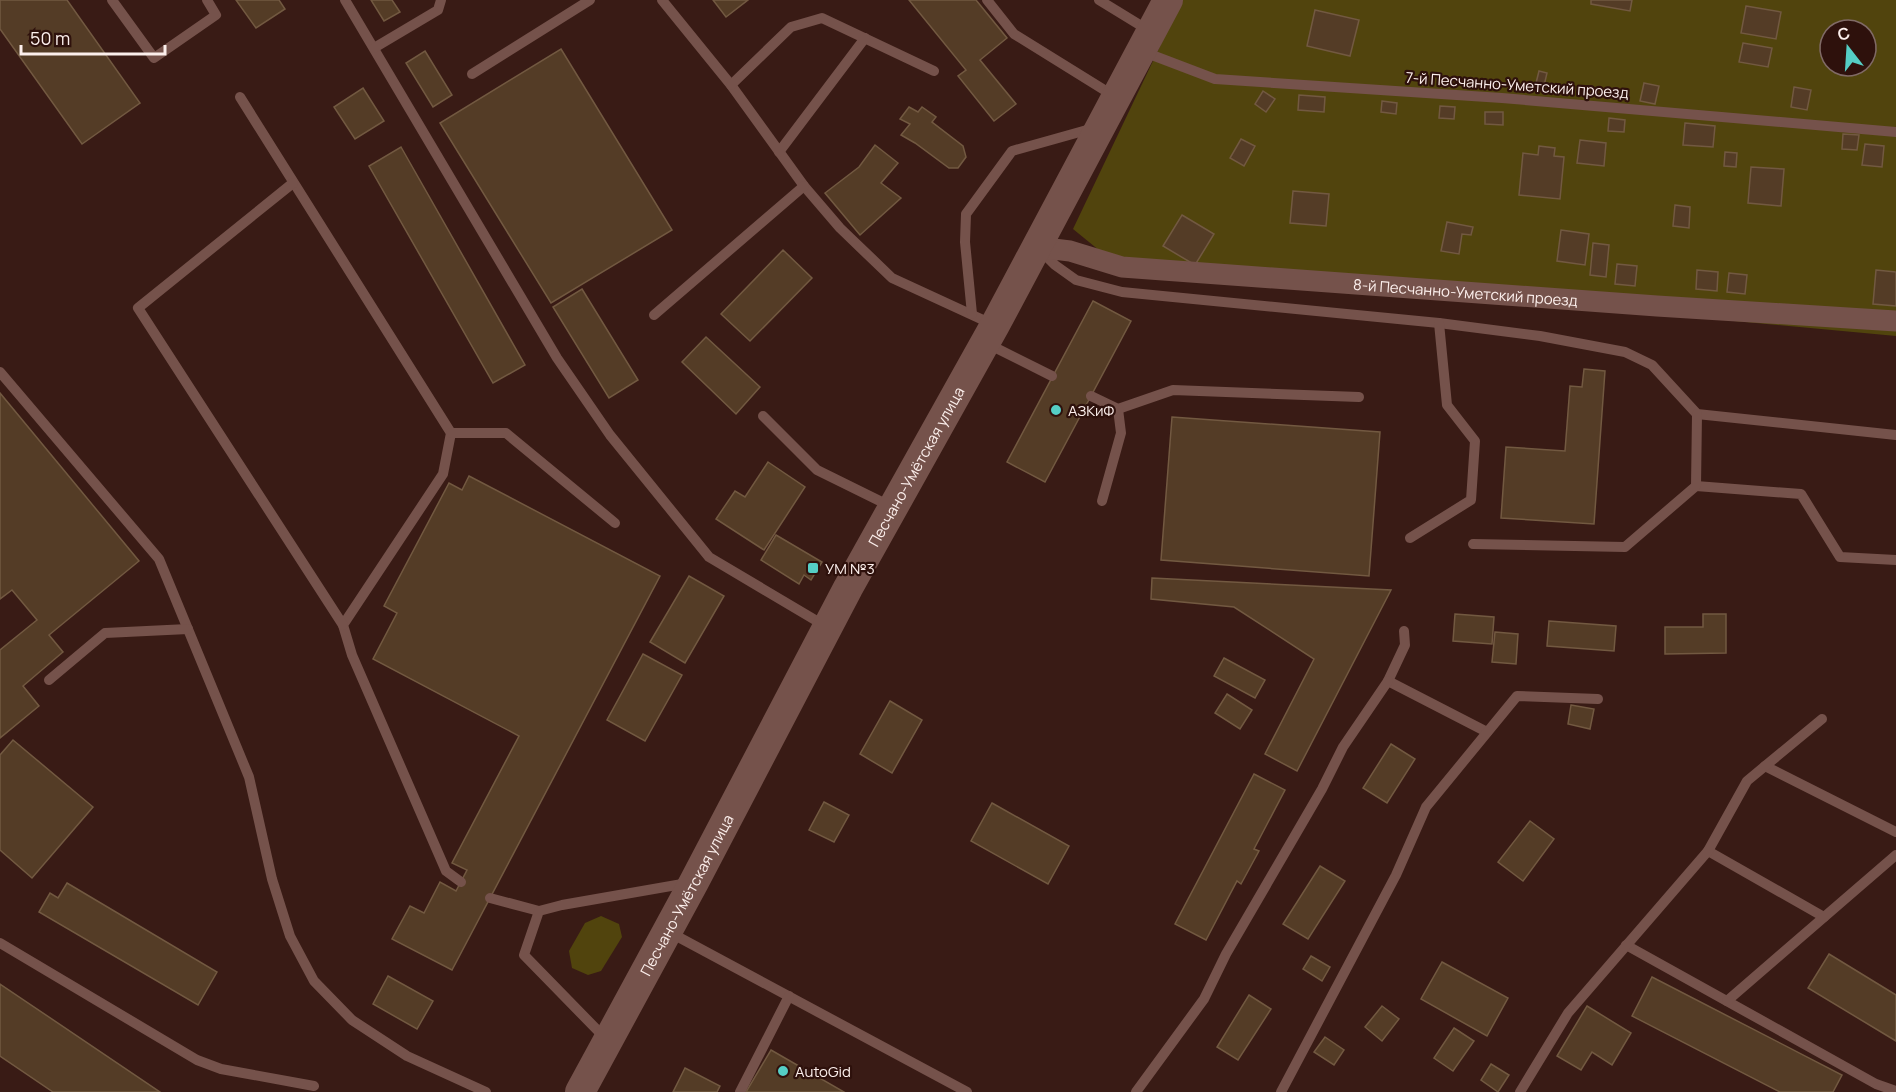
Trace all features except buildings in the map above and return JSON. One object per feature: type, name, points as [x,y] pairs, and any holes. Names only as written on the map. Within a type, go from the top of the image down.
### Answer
[{"type":"main road","name":"Песчано-Умётская улица","points":[[580,1092],[694,882],[892,507],[984,327],[1037,247],[1168,0]]},
{"type":"street","name":"8-й Песчанно-Уметский проезд","points":[[1037,247],[1070,251],[1122,267],[1896,321]]},
{"type":"lane","points":[[112,0],[154,58],[216,15],[207,0]]},
{"type":"lane","points":[[345,0],[557,358],[610,435],[709,557],[827,627]]},
{"type":"lane","points":[[374,48],[438,10],[441,0]]},
{"type":"lane","points":[[472,74],[590,0]]},
{"type":"lane","points":[[662,0],[731,85],[804,186],[840,228],[892,278],[984,327],[1052,376]]},
{"type":"lane","points":[[987,0],[1014,34],[1116,97]]},
{"type":"lane","name":"7-й Песчанно-Уметский проезд","points":[[1099,0],[1146,41],[1215,79],[1502,98],[1896,132]]},
{"type":"lane","points":[[731,85],[791,27],[822,18],[934,71]]},
{"type":"lane","points":[[779,152],[865,38]]},
{"type":"lane","points":[[240,97],[451,434],[443,474],[343,625]]},
{"type":"lane","points":[[984,327],[965,242],[966,214],[1012,151],[1101,126]]},
{"type":"lane","points":[[293,183],[138,308],[343,625],[352,655],[446,871],[461,882]]},
{"type":"lane","points":[[654,315],[804,186]]},
{"type":"lane","points":[[1037,247],[1054,265],[1076,279],[1122,292],[1439,323],[1540,336],[1625,352],[1652,365],[1697,414],[1896,435]]},
{"type":"lane","points":[[1410,538],[1471,500],[1475,441],[1447,405],[1439,323]]},
{"type":"lane","points":[[0,372],[159,559],[249,777],[272,879],[290,936],[314,981],[352,1020],[407,1056],[486,1092]]},
{"type":"lane","points":[[1091,396],[1118,409],[1173,390],[1359,397]]},
{"type":"lane","points":[[1102,501],[1121,433],[1118,409]]},
{"type":"lane","points":[[1696,486],[1697,414]]},
{"type":"lane","points":[[763,416],[817,470],[892,507]]},
{"type":"lane","points":[[451,434],[506,434],[615,524]]},
{"type":"lane","points":[[1473,544],[1625,547],[1696,486],[1801,494],[1840,557],[1896,560]]},
{"type":"lane","points":[[50,680],[105,633],[188,629]]},
{"type":"lane","points":[[1136,1092],[1204,999],[1226,954],[1322,789],[1343,747],[1388,681],[1405,645],[1404,631]]},
{"type":"lane","points":[[1388,681],[1487,732]]},
{"type":"lane","points":[[1281,1092],[1390,885],[1426,807],[1517,696],[1598,699]]},
{"type":"lane","points":[[1520,1092],[1568,1012],[1708,851],[1747,781],[1822,719]]},
{"type":"lane","points":[[1765,766],[1896,832]]},
{"type":"lane","points":[[1708,851],[1824,917]]},
{"type":"lane","points":[[1727,1001],[1896,855]]},
{"type":"lane","points":[[490,898],[539,911],[694,882]]},
{"type":"lane","points":[[539,911],[524,955],[608,1041]]},
{"type":"lane","points":[[667,931],[967,1092]]},
{"type":"lane","points":[[0,943],[197,1060],[221,1069],[314,1086]]},
{"type":"lane","points":[[1626,945],[1876,1084],[1896,1091]]},
{"type":"lane","points":[[740,1092],[789,996]]},
{"type":"shaded area","points":[[1182,0],[1896,0],[1896,336],[1648,313],[1127,273],[1073,229]]},
{"type":"shaded area","points":[[601,916],[619,924],[622,937],[601,971],[588,975],[572,968],[569,951],[585,923]]},
{"type":"place","name":"АЗКиФ","points":[[1056,410]]},
{"type":"place","name":"УМ №3","points":[[813,568]]},
{"type":"place","name":"AutoGid","points":[[783,1071]]}]
